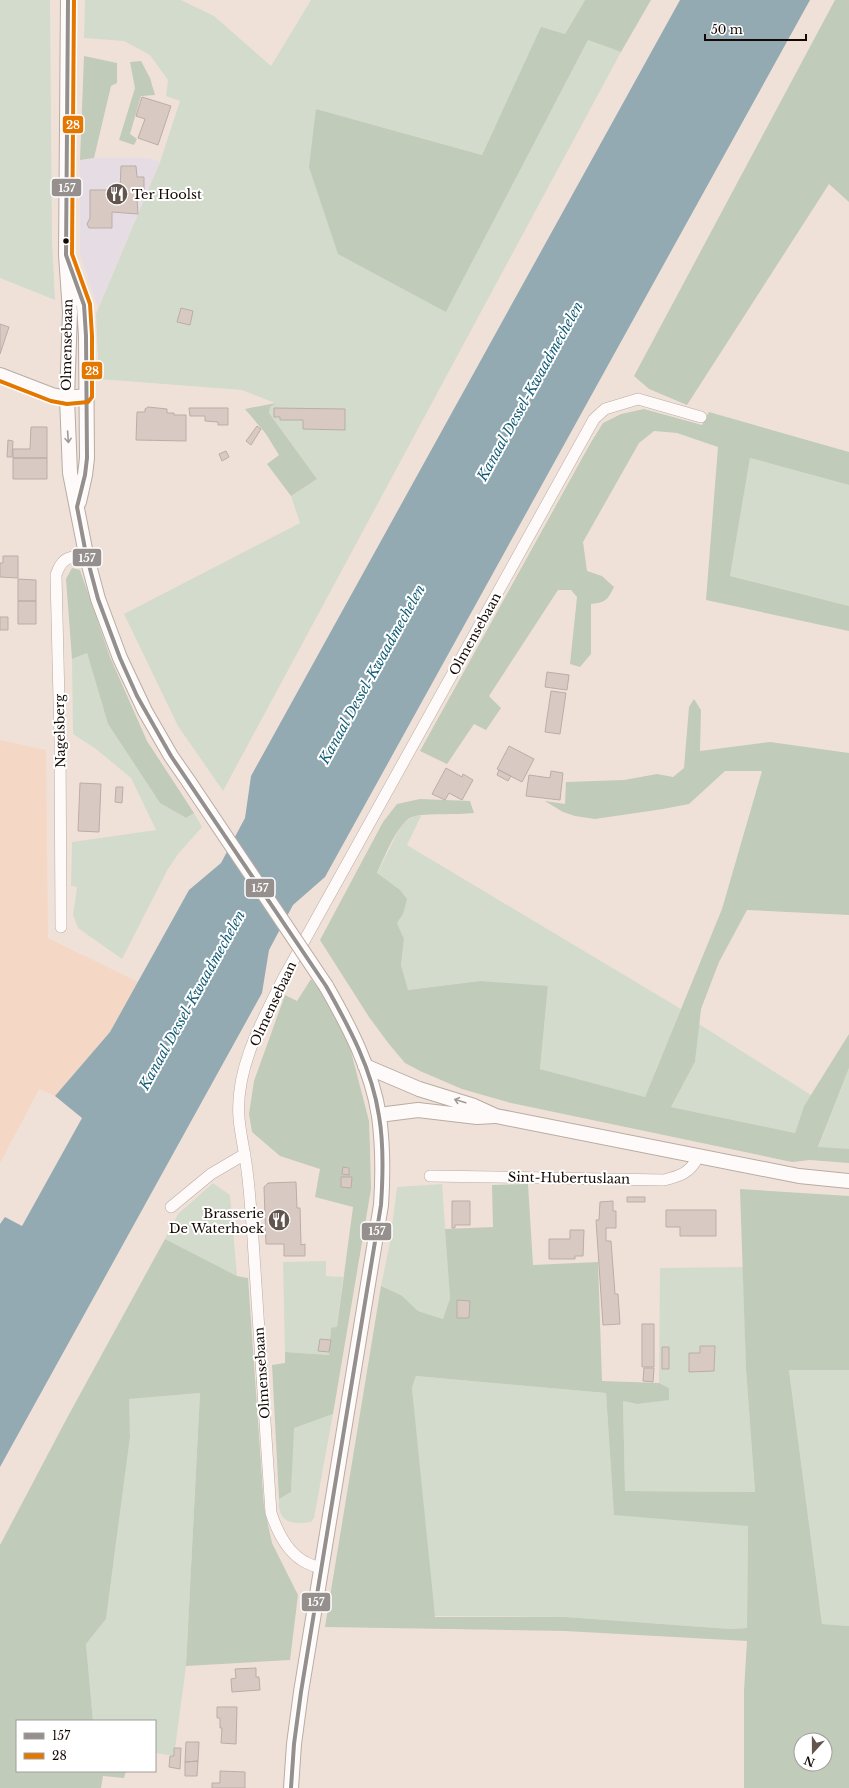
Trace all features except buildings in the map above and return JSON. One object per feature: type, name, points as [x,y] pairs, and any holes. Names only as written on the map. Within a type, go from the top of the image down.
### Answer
[{"type":"street","name":"Olmensebaan","points":[[68,0],[66,255],[70,312],[66,398],[70,473],[86,554],[98,599],[120,658],[137,696],[171,756],[326,986],[340,1011],[365,1066],[379,1115],[382,1161],[381,1205],[301,1692],[294,1744],[291,1788]]},
{"type":"street","name":"Olmensebaan","points":[[66,255],[84,305],[86,336],[86,458],[85,475],[77,507]]},
{"type":"street","points":[[0,375],[52,395],[66,398],[86,396]]},
{"type":"street","name":"Olmensebaan","points":[[322,1568],[306,1563],[290,1549],[276,1528],[271,1513],[252,1224],[245,1154],[239,1117],[240,1092],[245,1068],[262,1021],[283,979],[594,419],[606,409],[638,399],[701,417]]},
{"type":"street","name":"Nagelsberg","points":[[61,927],[60,742],[56,575],[60,564],[66,559],[86,554]]},
{"type":"street","points":[[365,1066],[419,1089],[474,1106],[496,1116],[799,1176],[849,1181]]},
{"type":"street","points":[[379,1115],[418,1110],[477,1118],[496,1116]]},
{"type":"street","points":[[171,1207],[211,1174],[245,1154]]},
{"type":"street","name":"Sint-Hubertuslaan","points":[[430,1176],[664,1180],[679,1176],[693,1167],[698,1157]]},
{"type":"shaded area","points":[[94,158],[149,158],[160,162],[98,308],[80,254],[80,160]]},
{"type":"shaded area","points":[[0,740],[46,750],[48,938],[138,982],[110,1032],[55,1096],[39,1089],[0,1163]]},
{"type":"green space","points":[[0,0],[50,0],[52,241],[55,300],[0,278]]},
{"type":"green space","points":[[85,0],[181,0],[214,16],[271,66],[311,0],[585,0],[565,34],[541,28],[482,155],[316,109],[446,312],[588,40],[621,52],[223,791],[178,726],[124,614],[300,523],[291,496],[317,479],[269,413],[270,407],[275,403],[242,390],[99,379],[96,314],[160,162],[180,101],[166,96],[168,80],[150,55],[124,41],[84,38]]},
{"type":"green space","points":[[585,0],[651,0],[621,52],[588,40],[446,312],[338,254],[309,167],[316,109],[482,155],[541,27],[565,34]]},
{"type":"green space","points":[[835,0],[849,0],[849,202],[829,184],[687,405],[649,389],[634,376]]},
{"type":"green space","points":[[84,56],[117,63],[117,83],[111,86],[94,158],[80,160]]},
{"type":"green space","points":[[141,61],[150,78],[155,95],[141,96],[130,134],[137,139],[134,145],[119,140],[135,88],[130,62]]},
{"type":"green space","points":[[276,403],[270,407],[269,413],[317,479],[291,496],[267,464],[279,455],[266,434],[245,409]]},
{"type":"green space","points":[[644,409],[702,425],[709,412],[849,452],[849,485],[750,458],[730,576],[849,606],[849,631],[706,600],[718,447],[677,433],[654,431],[639,443],[583,542],[587,571],[602,576],[614,587],[606,600],[591,604],[591,654],[580,667],[570,664],[577,597],[571,590],[558,590],[489,696],[501,708],[486,730],[474,724],[447,764],[420,751],[603,423],[621,414]]},
{"type":"green space","points":[[750,458],[849,485],[849,606],[730,576]]},
{"type":"green space","points":[[72,568],[80,570],[110,657],[147,741],[194,813],[186,818],[160,803],[108,724],[87,653],[72,659],[66,579]]},
{"type":"green space","points":[[87,653],[108,724],[160,803],[186,818],[194,813],[202,827],[179,853],[168,869],[122,959],[78,928],[73,915],[77,887],[71,886],[72,842],[156,830],[131,778],[96,749],[73,734],[72,659]]},
{"type":"green space","points":[[694,699],[701,710],[700,751],[770,742],[849,753],[849,915],[747,910],[719,962],[701,1009],[695,1062],[671,1107],[795,1133],[804,1106],[849,1034],[849,1068],[818,1147],[849,1149],[849,1163],[810,1160],[792,1162],[511,1103],[462,1089],[405,1063],[369,1017],[320,940],[383,822],[397,804],[420,799],[470,801],[474,813],[422,815],[409,819],[403,824],[392,840],[377,873],[400,890],[407,899],[403,914],[397,923],[404,939],[401,965],[408,990],[480,981],[548,986],[540,1069],[645,1097],[722,909],[762,771],[725,771],[689,804],[595,819],[575,816],[563,812],[545,801],[565,804],[566,782],[624,780],[657,774],[673,777],[684,768],[689,707]]},
{"type":"green space","points":[[414,816],[421,816],[407,845],[681,1009],[645,1097],[540,1069],[548,987],[480,981],[408,990],[401,965],[404,939],[397,923],[403,914],[377,874],[401,825]]},
{"type":"green space","points":[[311,979],[330,1004],[348,1040],[369,1121],[371,1189],[333,1414],[294,1428],[291,1492],[279,1499],[272,1365],[285,1363],[285,1352],[329,1355],[331,1328],[337,1327],[353,1207],[315,1197],[320,1169],[280,1156],[252,1132],[249,1114],[254,1081],[285,995],[297,1001]]},
{"type":"green space","points":[[699,1024],[811,1095],[804,1106],[795,1133],[671,1107],[695,1062]]},
{"type":"green space","points":[[849,1068],[849,1149],[818,1148]]},
{"type":"green space","points":[[213,1183],[230,1195],[237,1276],[165,1239],[178,1214]]},
{"type":"green space","points":[[442,1184],[450,1298],[443,1319],[418,1311],[401,1295],[381,1286],[390,1242],[397,1187]]},
{"type":"green space","points":[[528,1184],[533,1265],[598,1262],[602,1381],[659,1383],[669,1388],[669,1400],[637,1404],[623,1401],[625,1491],[755,1492],[746,1369],[740,1189],[849,1196],[849,1370],[789,1370],[822,1624],[849,1626],[849,1788],[744,1788],[744,1691],[747,1641],[565,1631],[325,1627],[381,1286],[401,1295],[418,1311],[443,1319],[450,1298],[445,1229],[493,1227],[492,1185]],"holes":[[[416,1376],[606,1393],[614,1515],[748,1526],[747,1628],[731,1629],[565,1617],[435,1617],[412,1388]]]},
{"type":"green space","points":[[165,1239],[237,1276],[248,1278],[264,1507],[272,1543],[298,1595],[290,1660],[186,1666],[200,1393],[129,1399],[130,1437],[106,1619],[86,1644],[93,1720],[16,1720],[16,1772],[126,1772],[124,1778],[103,1776],[101,1788],[0,1788],[0,1545],[67,1418]]},
{"type":"green space","points":[[326,1261],[326,1276],[343,1277],[337,1328],[331,1328],[329,1355],[285,1352],[283,1262]]},
{"type":"green space","points":[[743,1267],[746,1369],[755,1492],[625,1491],[623,1401],[637,1404],[669,1388],[659,1383],[660,1268]]},
{"type":"green space","points":[[789,1369],[849,1370],[849,1626],[822,1624]]},
{"type":"green space","points":[[416,1376],[606,1393],[614,1514],[748,1525],[747,1628],[731,1629],[565,1617],[434,1616],[412,1388]]},
{"type":"green space","points":[[200,1393],[186,1666],[174,1756],[156,1753],[156,1720],[93,1720],[86,1644],[106,1619],[130,1437],[128,1399]]},
{"type":"green space","points":[[333,1414],[314,1518],[311,1522],[304,1523],[297,1523],[287,1520],[280,1513],[279,1499],[291,1492],[293,1428]]},
{"type":"water","name":"Kanaal Dessel-Kwaadmechelen","points":[[680,0],[810,0],[325,877],[293,905],[269,950],[262,993],[0,1467],[0,1224],[5,1217],[22,1226],[82,1118],[55,1096],[110,1032],[189,890],[221,863],[245,818],[251,776]]},
{"type":"transit line","name":"157","points":[[68,0],[66,255],[84,305],[86,336],[87,458],[85,475],[77,507],[86,554],[98,599],[120,658],[137,696],[171,756],[326,986],[343,1017],[365,1065],[371,1082],[381,1127],[383,1160],[381,1205],[301,1692],[294,1744],[291,1788]]},
{"type":"transit line","name":"28","points":[[0,381],[51,401],[67,404],[88,402],[92,397],[92,336],[90,304],[72,254],[74,0]]},
{"type":"place","name":"Ter Hoolst","points":[[117,194]]},
{"type":"place","name":"Brasserie De Waterhoek","points":[[279,1220]]}]
